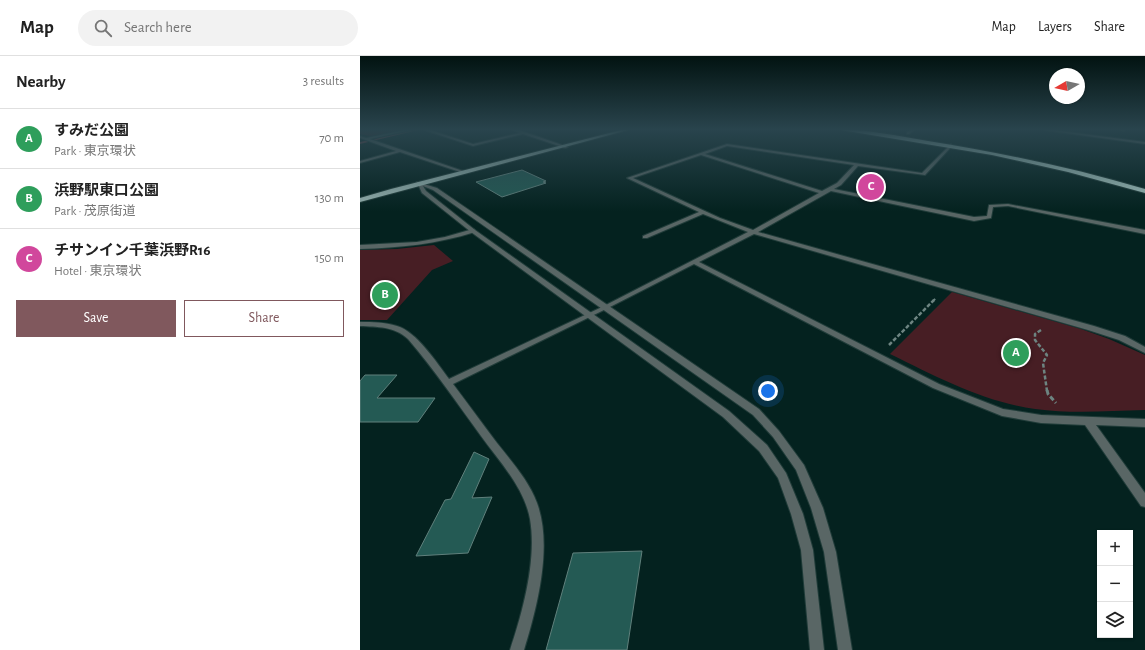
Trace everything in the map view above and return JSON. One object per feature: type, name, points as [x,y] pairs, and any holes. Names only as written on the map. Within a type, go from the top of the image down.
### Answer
[{"type":"highway","points":[[1010,157],[1037,162],[1145,191]]},
{"type":"highway","points":[[1099,171],[1121,177]]},
{"type":"main road","points":[[507,160],[516,157]]},
{"type":"main road","points":[[360,200],[507,160],[528,157]]},
{"type":"street","points":[[360,162],[379,157]]},
{"type":"street","points":[[417,157],[461,172]]},
{"type":"street","points":[[693,157],[629,178],[703,212],[753,232],[1091,328],[1122,338],[1145,350]]},
{"type":"street","points":[[710,157],[824,193]]},
{"type":"street","points":[[807,157],[923,174],[940,157]]},
{"type":"street","points":[[448,383],[591,315],[753,232],[839,184],[857,164]]},
{"type":"street","points":[[419,183],[424,192],[473,231],[726,414],[763,448],[782,476],[797,514],[807,550],[817,650]]},
{"type":"street","points":[[419,183],[435,189],[604,308],[756,412],[776,434],[800,468],[817,508],[830,552],[845,650]]},
{"type":"street","points":[[830,189],[974,219],[989,217],[991,206],[1008,205],[1145,232]]},
{"type":"street","points":[[646,237],[703,212]]},
{"type":"street","points":[[360,247],[410,245],[438,241],[473,231]]},
{"type":"street","points":[[694,262],[936,386],[1002,412],[1041,419],[1145,423]]},
{"type":"street","points":[[360,324],[399,329],[412,338],[448,383],[518,479],[532,505],[538,538],[534,584],[522,636],[517,650]]},
{"type":"street","points":[[1088,422],[1145,502]]},
{"type":"path","points":[[877,357],[948,287]]},
{"type":"path","points":[[1046,316],[1044,328],[1035,334],[1035,340],[1047,355],[1043,363],[1048,394],[1069,421]]},
{"type":"shaded area","points":[[434,245],[453,261],[432,270],[387,320],[360,320],[360,250],[397,249]]},
{"type":"shaded area","points":[[952,292],[1081,329],[1109,339],[1145,355],[1145,410],[1090,412],[1049,411],[1016,406],[961,388],[890,354]]},
{"type":"building","points":[[522,170],[546,181],[543,182],[546,183],[502,197],[476,182]]},
{"type":"building","points":[[365,375],[397,375],[377,398],[435,398],[418,422],[360,422],[360,381]]},
{"type":"building","points":[[474,452],[489,459],[472,498],[492,497],[468,553],[416,556],[445,500],[451,499]]},
{"type":"building","points":[[642,551],[627,650],[546,650],[573,553]]},
{"type":"place","name":"チサンイン千葉浜野R16","points":[[871,187]]},
{"type":"place","name":"浜野駅東口公園","points":[[385,295]]},
{"type":"place","name":"すみだ公園","points":[[1016,353]]}]
